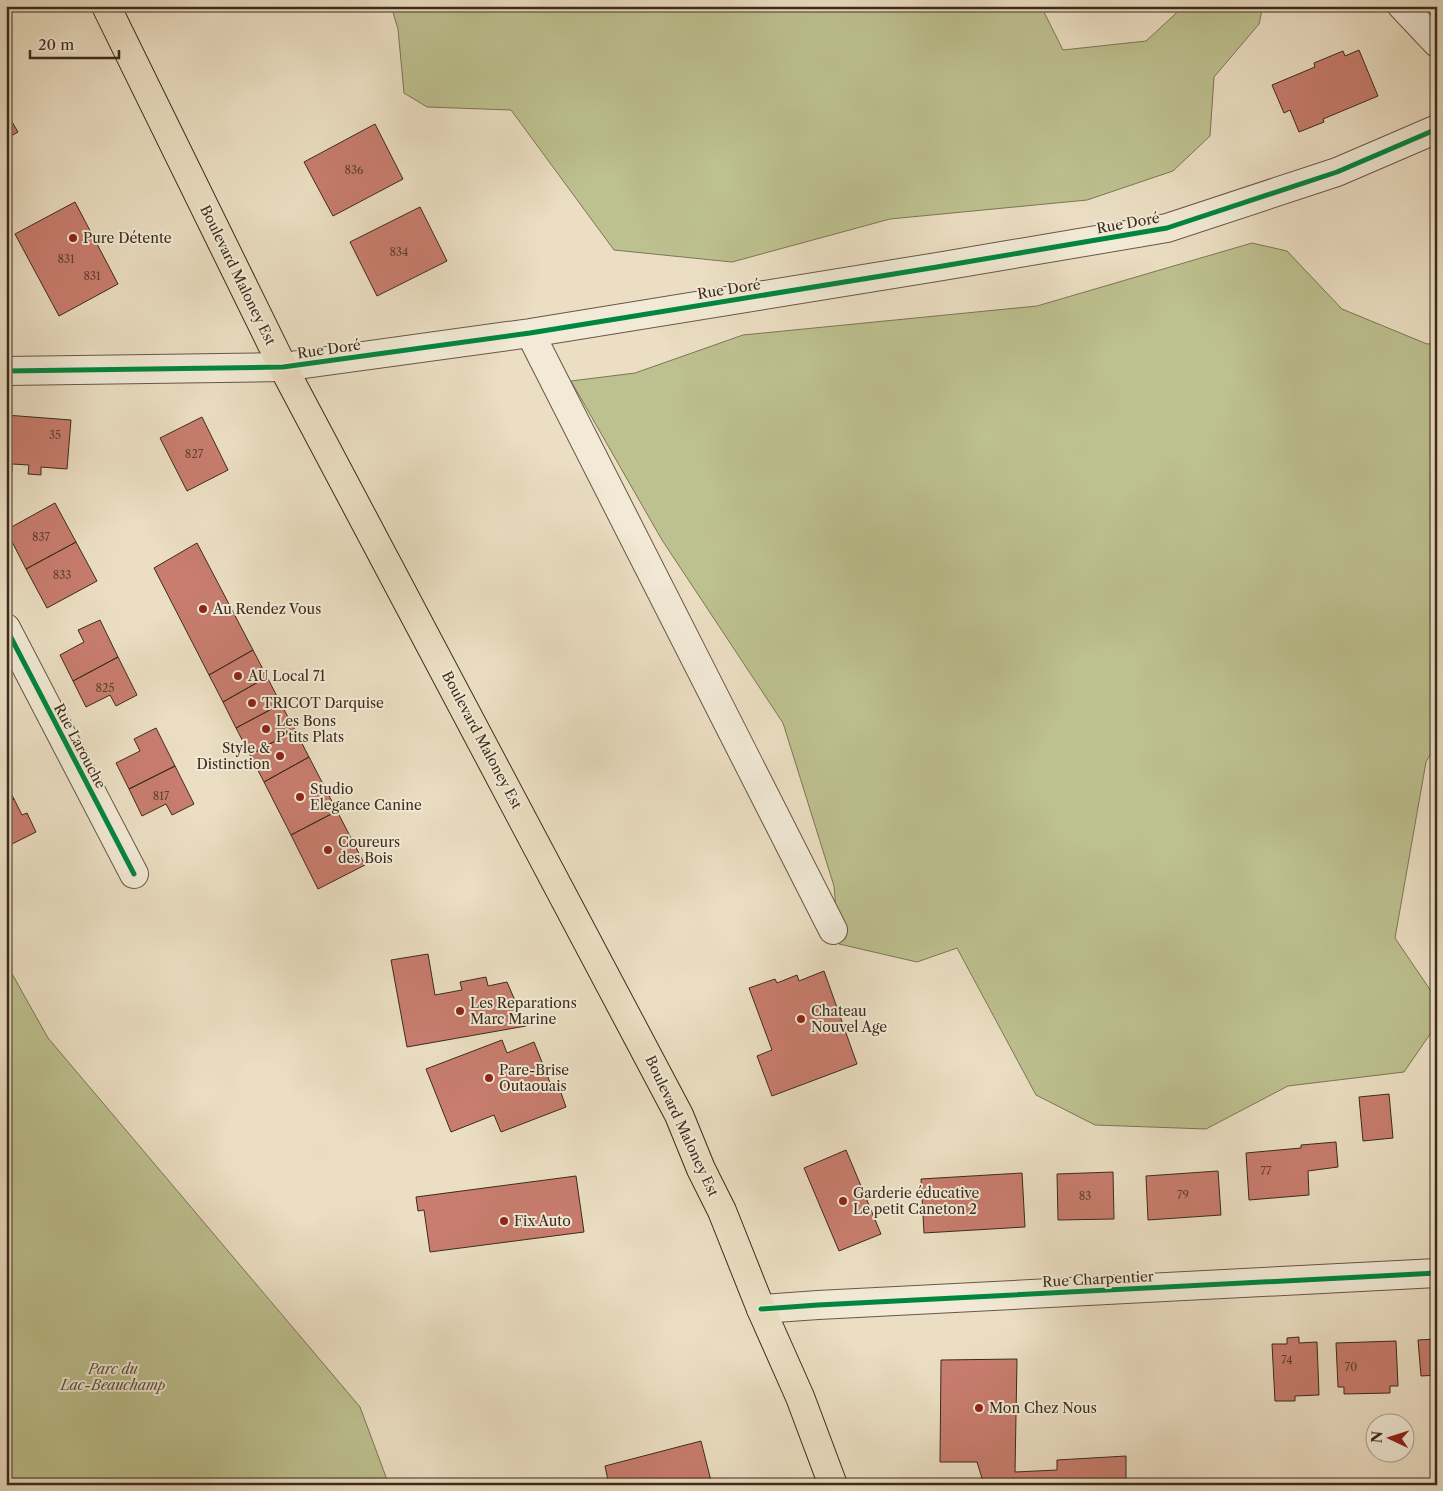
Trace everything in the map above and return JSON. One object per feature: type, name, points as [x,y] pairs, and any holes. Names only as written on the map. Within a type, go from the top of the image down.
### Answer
[{"type":"main road","name":"Boulevard Maloney Est","points":[[106,6],[283,367],[679,1115],[701,1169],[722,1211],[761,1309],[800,1397],[833,1485]]},
{"type":"street","points":[[1402,6],[1437,43]]},
{"type":"street","name":"Rue Doré","points":[[6,371],[283,367],[530,333],[937,267],[1167,228],[1337,172],[1437,129]]},
{"type":"street","points":[[530,333],[833,930]]},
{"type":"street","name":"Rue Larouche","points":[[6,628],[134,874]]},
{"type":"street","name":"Rue Charpentier","points":[[761,1309],[1437,1273]]},
{"type":"green space","points":[[391,6],[1041,6],[1063,50],[1146,41],[1184,6],[1263,6],[1259,24],[1214,77],[1210,136],[1173,171],[1087,200],[890,219],[732,262],[614,250],[511,110],[427,107],[404,93],[398,29]]},
{"type":"green space","points":[[1252,243],[1287,251],[1342,309],[1427,344],[1437,343],[1437,743],[1426,762],[1395,938],[1437,1000],[1437,1024],[1404,1072],[1288,1086],[1206,1129],[1095,1125],[1036,1095],[957,948],[917,962],[839,944],[834,886],[783,723],[662,540],[571,381],[635,373],[743,335],[1037,306]]},
{"type":"green space","name":"Parc du Lac-Beauchamp","points":[[6,963],[48,1038],[360,1407],[389,1485],[6,1485]]},
{"type":"building","points":[[1359,50],[1378,96],[1323,119],[1324,122],[1299,132],[1290,110],[1284,113],[1272,85],[1315,67],[1314,63],[1343,51],[1345,56]]},
{"type":"building","points":[[6,112],[18,132],[6,139]]},
{"type":"building","points":[[375,124],[403,179],[333,216],[304,162]]},
{"type":"building","points":[[75,202],[118,284],[59,316],[15,234]]},
{"type":"building","points":[[420,207],[447,261],[377,296],[350,242]]},
{"type":"building","points":[[6,415],[71,420],[67,469],[41,467],[41,475],[28,474],[29,465],[12,464],[12,472],[6,471]]},
{"type":"building","points":[[202,417],[228,470],[187,491],[160,438]]},
{"type":"building","points":[[55,503],[76,542],[26,569],[6,530]]},
{"type":"building","points":[[76,542],[97,581],[47,608],[26,569]]},
{"type":"building","name":"Au Rendez Vous","points":[[197,543],[253,650],[209,675],[154,568]]},
{"type":"building","points":[[100,620],[118,657],[73,681],[60,655],[84,642],[78,630]]},
{"type":"building","name":"AU Local 71","points":[[253,650],[267,677],[223,702],[209,675]]},
{"type":"building","points":[[118,657],[137,695],[116,706],[110,695],[86,707],[73,681]]},
{"type":"building","name":"TRICOT Darquise","points":[[267,677],[281,704],[236,728],[223,702]]},
{"type":"building","name":"Les Bons P'tits Plats","points":[[281,704],[295,730],[250,755],[236,728]]},
{"type":"building","points":[[156,728],[175,766],[129,789],[116,763],[140,751],[134,739]]},
{"type":"building","name":"Style & Distinction","points":[[295,730],[309,757],[264,782],[250,755]]},
{"type":"building","name":"Studio Elegance Canine","points":[[309,757],[337,811],[291,835],[264,782]]},
{"type":"building","points":[[175,766],[194,804],[172,815],[166,804],[142,816],[129,789]]},
{"type":"building","points":[[6,771],[11,780],[6,783]]},
{"type":"building","points":[[6,783],[14,799],[6,803]]},
{"type":"building","points":[[14,799],[22,815],[27,813],[36,832],[6,847],[6,803]]},
{"type":"building","name":"Coureurs des Bois","points":[[337,811],[365,865],[318,889],[291,835]]},
{"type":"building","name":"Les Reparations Marc Marine","points":[[428,954],[435,995],[462,990],[460,982],[486,977],[488,986],[507,982],[526,1026],[407,1047],[391,960]]},
{"type":"building","name":"Chateau Nouvel Age","points":[[824,971],[857,1064],[772,1096],[757,1056],[772,1050],[749,988],[775,979],[777,983],[797,975],[799,981]]},
{"type":"building","name":"Pare-Brise Outaouais","points":[[502,1040],[507,1053],[534,1042],[553,1090],[559,1087],[566,1107],[501,1132],[494,1115],[451,1132],[426,1069]]},
{"type":"building","points":[[1389,1094],[1393,1138],[1363,1141],[1359,1097]]},
{"type":"building","points":[[1336,1142],[1338,1167],[1308,1171],[1309,1195],[1249,1200],[1246,1153],[1301,1148],[1301,1145]]},
{"type":"building","name":"Garderie éducative Le petit Caneton 2","points":[[846,1150],[881,1234],[839,1251],[804,1168]]},
{"type":"building","points":[[1218,1171],[1221,1215],[1148,1220],[1146,1176]]},
{"type":"building","points":[[1113,1172],[1114,1219],[1058,1220],[1057,1174]]},
{"type":"building","points":[[1022,1173],[1025,1227],[924,1233],[921,1179]]},
{"type":"building","name":"Fix Auto","points":[[576,1176],[584,1232],[430,1252],[424,1210],[418,1211],[416,1197]]},
{"type":"building","points":[[1299,1337],[1299,1343],[1317,1342],[1319,1395],[1295,1396],[1295,1401],[1275,1401],[1272,1344],[1287,1344],[1287,1338]]},
{"type":"building","points":[[1437,1339],[1437,1375],[1421,1376],[1418,1340]]},
{"type":"building","points":[[1396,1341],[1398,1386],[1390,1386],[1390,1393],[1344,1394],[1344,1387],[1338,1387],[1336,1343]]},
{"type":"building","name":"Mon Chez Nous","points":[[1017,1359],[1015,1472],[1057,1470],[1057,1460],[1126,1456],[1126,1485],[984,1485],[977,1462],[940,1462],[941,1360]]},
{"type":"building","points":[[701,1441],[712,1485],[609,1485],[605,1466]]},
{"type":"cycle path","points":[[6,371],[283,367],[530,333],[937,267],[1167,228],[1337,172],[1437,129]]},
{"type":"cycle path","points":[[6,628],[134,874]]},
{"type":"cycle path","points":[[761,1309],[1437,1273]]},
{"type":"place","name":"Pure Détente","points":[[73,238]]},
{"type":"place","name":"Au Rendez Vous","points":[[203,609]]},
{"type":"place","name":"AU Local 71","points":[[238,676]]},
{"type":"place","name":"TRICOT Darquise","points":[[252,703]]},
{"type":"place","name":"Les Bons P'tits Plats","points":[[266,729]]},
{"type":"place","name":"Style & Distinction","points":[[280,756]]},
{"type":"place","name":"Studio Elegance Canine","points":[[300,797]]},
{"type":"place","name":"Coureurs des Bois","points":[[328,850]]},
{"type":"place","name":"Les Reparations Marc Marine","points":[[460,1011]]},
{"type":"place","name":"Chateau Nouvel Age","points":[[801,1019]]},
{"type":"place","name":"Pare-Brise Outaouais","points":[[489,1078]]},
{"type":"place","name":"Garderie éducative Le petit Caneton 2","points":[[843,1201]]},
{"type":"place","name":"Fix Auto","points":[[504,1221]]},
{"type":"place","name":"Mon Chez Nous","points":[[979,1408]]}]
